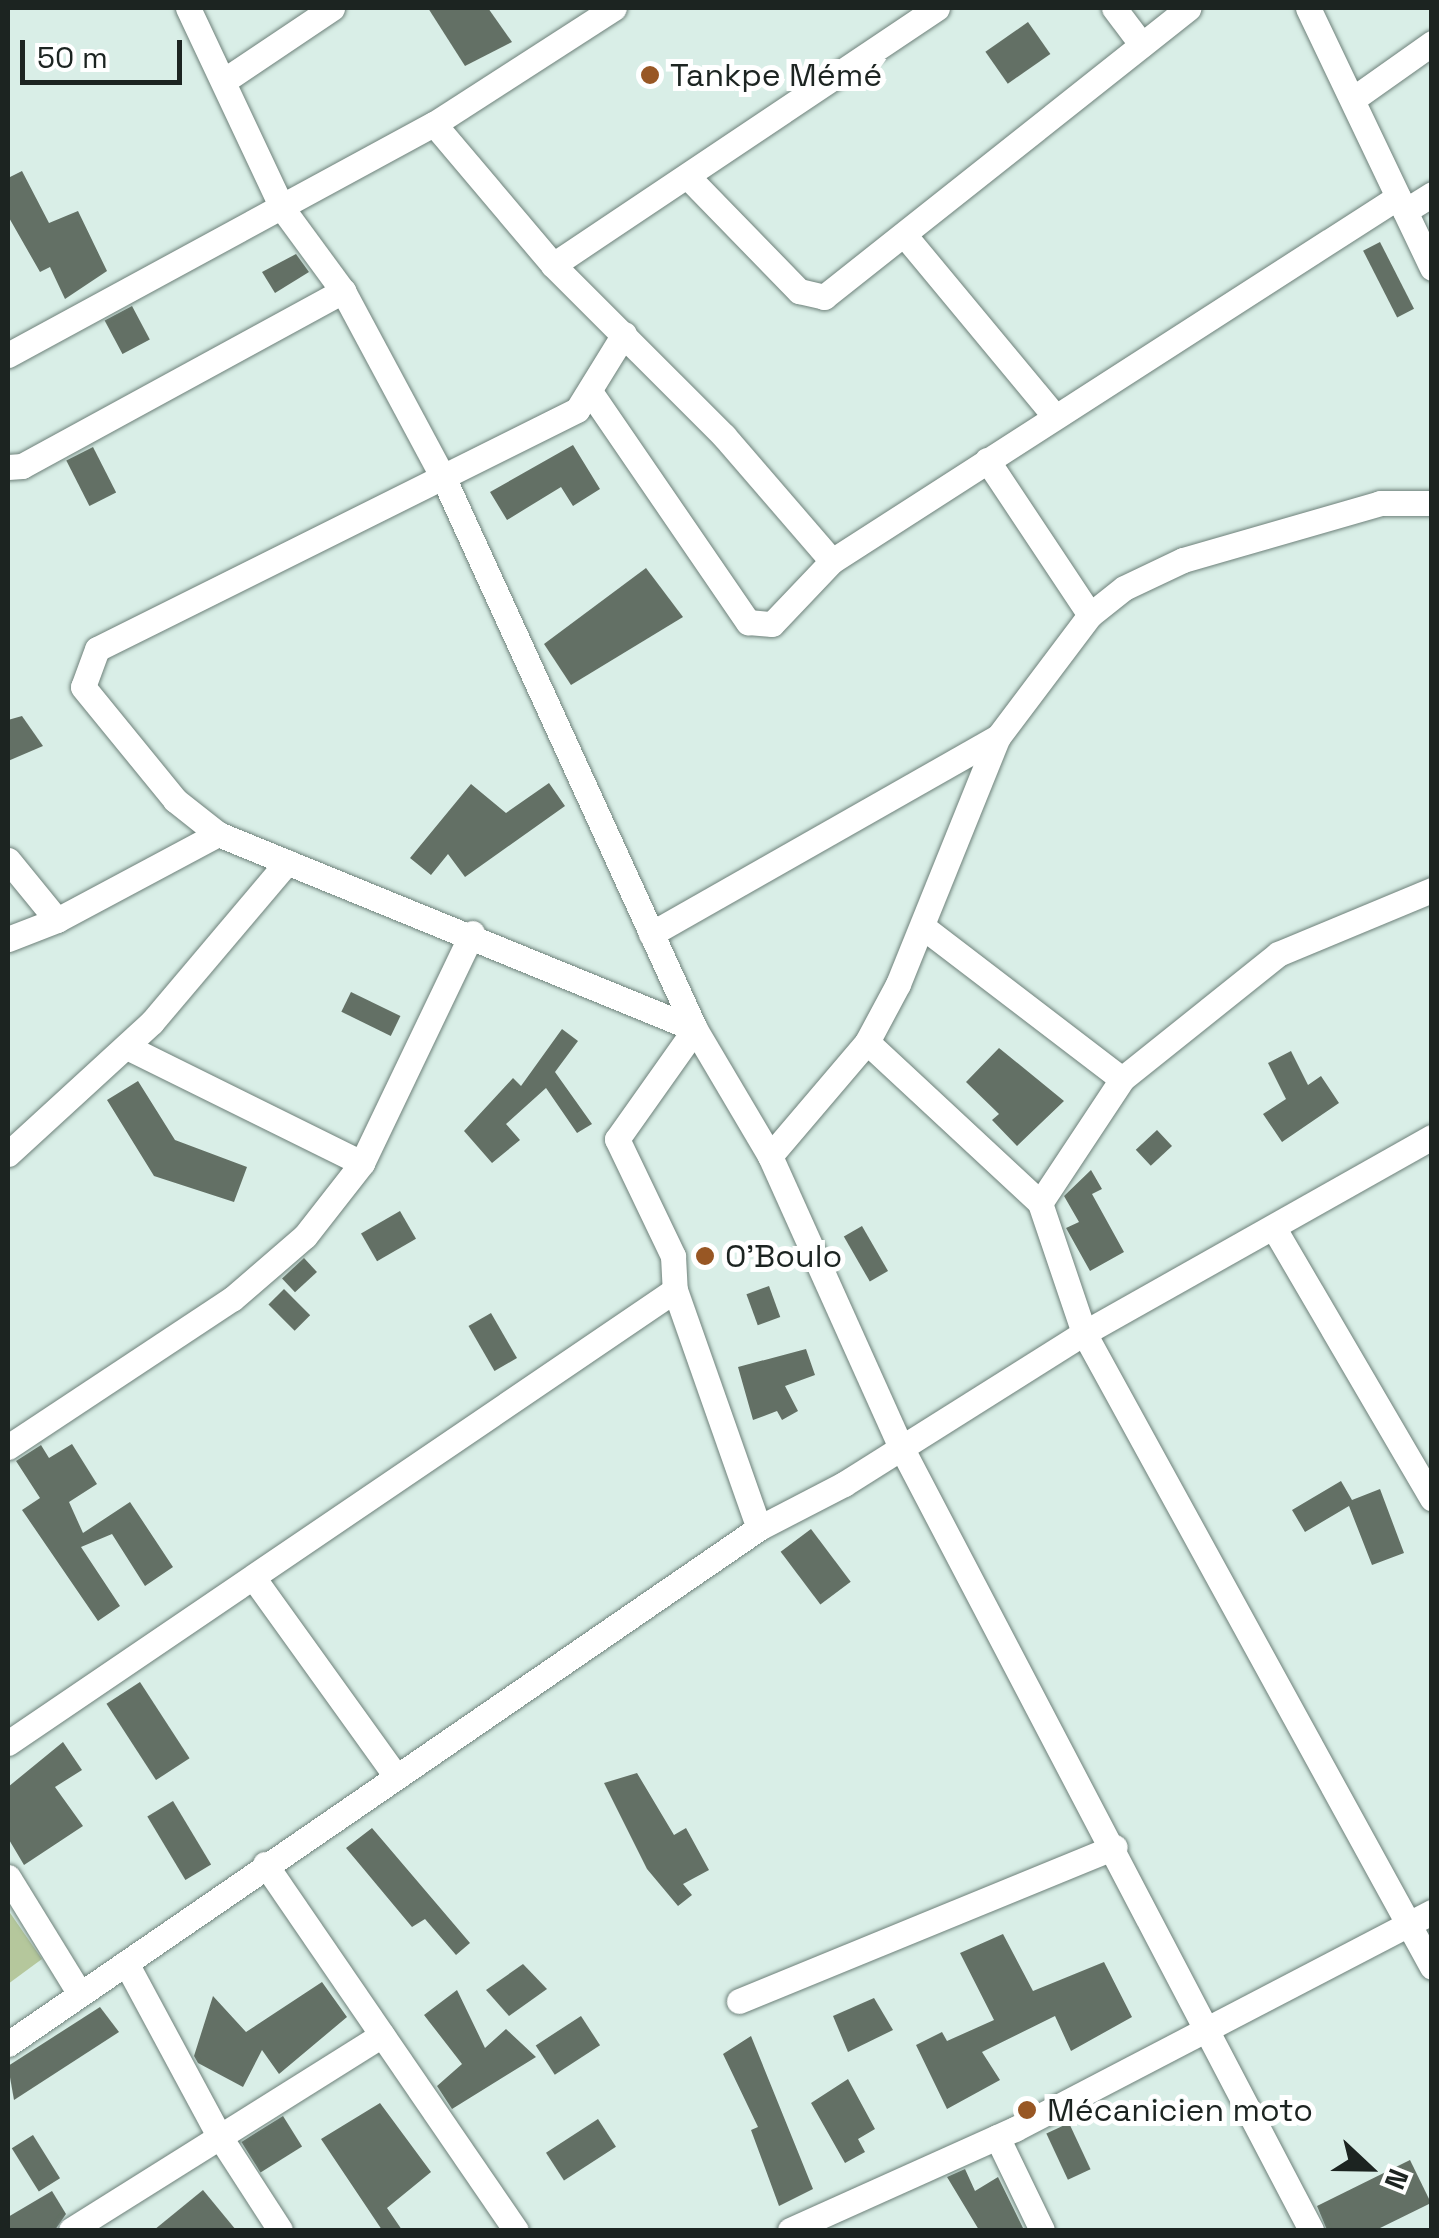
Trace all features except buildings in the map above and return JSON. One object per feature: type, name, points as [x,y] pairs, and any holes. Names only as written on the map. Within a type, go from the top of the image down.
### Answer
[{"type":"street","points":[[188,8],[282,208],[343,291],[444,479],[695,1029],[770,1156],[900,1445],[1115,1847],[1204,2032],[1311,2230]]},
{"type":"street","points":[[225,80],[332,8]]},
{"type":"street","points":[[8,355],[434,124],[614,8]]},
{"type":"street","points":[[554,265],[937,8]]},
{"type":"street","points":[[1114,8],[1142,44]]},
{"type":"street","points":[[688,178],[799,291],[814,297],[837,292],[1188,8]]},
{"type":"street","points":[[1308,8],[1432,268]]},
{"type":"street","points":[[1353,99],[1432,42]]},
{"type":"street","points":[[434,124],[554,265],[624,334],[832,561]]},
{"type":"street","points":[[590,393],[748,622],[772,624],[832,561],[1052,414],[1401,204],[1432,194]]},
{"type":"street","points":[[906,237],[1052,414]]},
{"type":"street","points":[[8,468],[22,466],[343,291]]},
{"type":"street","points":[[624,334],[577,410],[97,649],[86,665],[83,688],[176,800],[218,834],[472,933],[695,1029]]},
{"type":"street","points":[[987,460],[1090,615]]},
{"type":"street","points":[[770,1156],[867,1042],[922,927],[998,737],[1090,615],[1124,588],[1184,560],[1380,503],[1432,503]]},
{"type":"street","points":[[652,934],[998,737]]},
{"type":"street","points":[[8,940],[57,920],[218,834]]},
{"type":"street","points":[[8,860],[57,920]]},
{"type":"street","points":[[8,1154],[127,1047],[287,862]]},
{"type":"street","points":[[1040,1204],[1122,1079],[1278,954],[1432,890]]},
{"type":"street","points":[[922,927],[1122,1079]]},
{"type":"street","points":[[8,1446],[232,1298],[305,1236],[362,1162],[472,933]]},
{"type":"street","points":[[695,1029],[618,1139],[673,1256],[675,1290],[759,1528]]},
{"type":"street","points":[[867,1042],[1040,1204],[1084,1333],[1421,1918],[1432,1968]]},
{"type":"street","points":[[127,1047],[362,1162]]},
{"type":"street","points":[[8,2044],[759,1528],[1084,1333],[1275,1230],[1432,1138]]},
{"type":"street","points":[[1275,1230],[1432,1499]]},
{"type":"street","points":[[8,1743],[255,1580],[675,1290]]},
{"type":"street","points":[[255,1580],[396,1776]]},
{"type":"street","points":[[739,2001],[1115,1847]]},
{"type":"street","points":[[265,1864],[516,2230]]},
{"type":"street","points":[[8,1877],[80,1994]]},
{"type":"street","points":[[790,2230],[997,2137],[1421,1918]]},
{"type":"street","points":[[126,1963],[218,2134],[280,2230]]},
{"type":"street","points":[[71,2230],[218,2134],[382,2035]]},
{"type":"street","points":[[997,2137],[1042,2230]]},
{"type":"green space","points":[[8,1910],[42,1959],[8,1984]]},
{"type":"place","name":"Tankpe Mémé","points":[[650,75]]},
{"type":"place","name":"O'Boulo","points":[[705,1256]]},
{"type":"place","name":"Mécanicien moto","points":[[1027,2110]]}]
